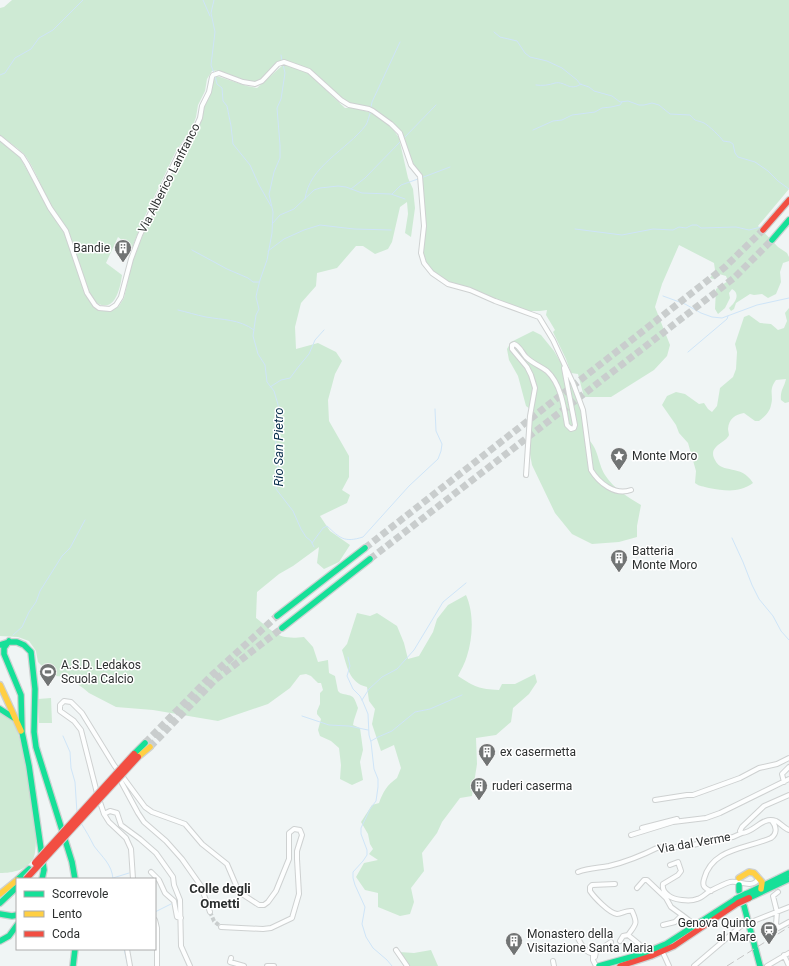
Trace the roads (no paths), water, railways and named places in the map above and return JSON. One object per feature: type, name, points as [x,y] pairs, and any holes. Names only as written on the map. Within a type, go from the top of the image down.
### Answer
[{"type":"main road","points":[[763,230],[789,200]]},
{"type":"main road","points":[[772,240],[787,222]]},
{"type":"main road","points":[[277,616],[364,548]]},
{"type":"main road","points":[[282,628],[370,559]]},
{"type":"main road","points":[[0,645],[13,640],[23,643],[31,652],[35,689],[34,732],[36,747],[72,862],[75,878]]},
{"type":"main road","points":[[9,641],[4,648],[4,654],[21,695],[22,732],[30,766],[44,870],[42,878]]},
{"type":"main road","points":[[0,685],[14,718],[22,732]]},
{"type":"main road","points":[[0,709],[14,718]]},
{"type":"main road","points":[[27,878],[136,756],[145,743]]},
{"type":"main road","points":[[19,878],[136,756],[150,748]]},
{"type":"main road","points":[[739,885],[745,873],[755,873],[762,882],[762,886],[757,894]]},
{"type":"main road","points":[[620,966],[652,956],[674,946],[762,886],[789,873]]},
{"type":"main road","points":[[748,895],[757,894],[789,879]]},
{"type":"main road","points":[[0,894],[16,881]]},
{"type":"main road","points":[[1,902],[16,888]]},
{"type":"main road","points":[[739,903],[749,924],[760,966]]},
{"type":"main road","points":[[597,965],[667,944],[721,907],[739,903]]},
{"type":"main road","points":[[0,914],[16,915]]},
{"type":"main road","points":[[0,941],[9,936],[16,926]]},
{"type":"main road","points":[[73,966],[75,950]]},
{"type":"street","name":"Via Alberico Lanfranco","points":[[0,138],[22,156],[50,208],[66,232],[82,282],[90,298],[95,305],[100,308],[110,309],[116,305],[121,297],[131,259],[140,235],[180,153],[195,129],[200,118],[202,106],[209,92],[211,80],[215,73],[243,82],[255,84],[262,81],[278,64],[282,63],[309,71],[341,100],[349,105],[371,110],[391,124],[400,133],[411,165],[420,176],[424,226],[421,253],[424,263],[432,273],[448,284],[470,290],[539,317],[553,340],[561,358]]},
{"type":"street","points":[[526,475],[530,415],[535,388],[529,371],[512,349],[512,346],[514,344],[518,345],[526,357],[549,373],[562,396],[566,412],[567,425],[569,428],[573,429],[575,426],[568,382],[561,358]]},
{"type":"street","points":[[561,358],[573,383],[583,410],[591,470],[596,478],[608,487],[619,492],[627,492],[631,490]]},
{"type":"street","points":[[133,878],[131,849],[123,834],[109,822],[104,814],[80,730],[74,721],[61,712],[59,706],[62,702],[71,702],[82,713],[114,765],[145,807],[152,812],[185,824],[202,844],[227,864],[239,892],[259,905],[266,904],[275,893],[286,869],[290,854],[289,833],[294,829],[299,829],[302,835],[297,851],[299,894],[292,918],[271,928],[263,929],[221,926]]},
{"type":"street","points":[[655,800],[693,795],[740,778],[759,768],[776,764],[789,758]]},
{"type":"street","points":[[114,765],[122,784],[141,818],[154,832],[166,841],[182,859],[201,886],[210,912]]},
{"type":"street","points":[[784,782],[782,774],[789,767]]},
{"type":"street","points":[[631,835],[673,822],[706,818],[720,813],[789,780]]},
{"type":"street","points":[[742,833],[740,831],[742,827],[764,806],[789,795]]},
{"type":"street","points":[[104,814],[110,811],[117,813],[121,825],[140,838],[156,853],[173,876],[174,885],[180,900],[181,946],[190,966]]},
{"type":"street","points":[[642,828],[670,820],[689,818],[692,820]]},
{"type":"street","name":"Via dal Verme","points":[[578,872],[586,869],[619,863],[648,853],[659,847],[666,850],[682,845],[693,845],[733,837],[749,831],[765,820],[772,821]]},
{"type":"street","points":[[772,821],[775,821],[789,830]]},
{"type":"street","points":[[711,890],[706,889],[703,883],[708,869],[714,861],[718,857],[728,852],[773,837],[775,835],[776,827],[772,821]]},
{"type":"street","points":[[670,865],[678,862],[681,871],[678,876],[663,884],[662,888],[671,898],[688,900],[698,899],[711,890],[731,882],[750,884],[755,883],[755,873]]},
{"type":"street","points":[[151,872],[159,880],[165,893],[174,901],[177,917],[181,918]]},
{"type":"street","points":[[637,888],[644,880],[647,880],[661,892],[671,907],[695,925]]},
{"type":"street","points":[[615,884],[592,885],[590,891],[615,914],[620,914],[625,911],[632,911],[637,921],[636,925],[628,935],[622,936],[620,941]]},
{"type":"street","points":[[748,895],[750,884]]},
{"type":"street","points":[[778,892],[773,896],[777,912],[776,924],[778,928],[789,922]]},
{"type":"street","points":[[694,966],[741,926],[789,907]]},
{"type":"street","points":[[663,925],[675,922],[682,915]]},
{"type":"street","points":[[156,924],[157,966]]},
{"type":"street","points":[[568,933],[572,932],[575,934],[586,951],[593,954],[597,965]]},
{"type":"street","points":[[628,935],[639,944],[644,952]]},
{"type":"street","points":[[597,965],[595,953],[611,942]]},
{"type":"street","points":[[127,950],[130,966]]},
{"type":"street","points":[[396,950],[407,966]]},
{"type":"street","points":[[767,966],[789,953]]},
{"type":"street","points":[[664,955],[669,966]]},
{"type":"street","points":[[784,955],[788,966]]},
{"type":"street","points":[[231,958],[230,962],[233,964],[244,966]]},
{"type":"street","points":[[267,966],[274,966]]},
{"type":"waterway","points":[[0,75],[5,73],[15,58],[31,49],[39,38],[53,30],[83,0]]},
{"type":"waterway","points":[[203,0],[210,16]]},
{"type":"waterway","name":"Rio San Pietro","points":[[214,0],[211,13],[215,32],[211,65],[214,73]]},
{"type":"waterway","points":[[494,32],[500,37],[517,41],[525,53],[530,57],[547,61],[562,68],[580,84],[589,87],[594,91],[612,96],[620,102],[628,101],[639,105],[652,103],[659,105],[670,114],[690,115],[695,120],[708,126],[723,141],[733,144],[735,153],[738,157],[755,162],[789,189]]},
{"type":"waterway","points":[[371,107],[400,42]]},
{"type":"waterway","points":[[281,55],[282,61]]},
{"type":"waterway","name":"Rio San Pietro","points":[[283,64],[285,73],[281,99],[277,108],[280,158],[274,172],[269,194],[273,212],[272,233],[267,260],[256,297],[259,309],[256,315],[253,336],[258,354],[265,365],[267,382],[274,391],[279,408],[275,425],[278,456],[276,489],[293,511],[301,529],[314,547]]},
{"type":"waterway","name":"Rio San Pietro","points":[[215,76],[217,84],[222,88],[223,101],[227,106],[233,144],[250,165],[271,206]]},
{"type":"waterway","points":[[536,85],[562,83],[573,87],[581,84]]},
{"type":"waterway","points":[[533,130],[553,121],[562,120],[572,115],[595,112],[602,108],[620,105],[622,102]]},
{"type":"waterway","points":[[403,139],[436,105]]},
{"type":"waterway","points":[[305,199],[308,187],[314,177],[321,168],[366,125],[371,111]]},
{"type":"waterway","points":[[351,189],[365,178],[401,141]]},
{"type":"waterway","points":[[421,178],[450,167]]},
{"type":"waterway","points":[[392,194],[401,185],[418,179]]},
{"type":"waterway","points":[[272,224],[280,215],[294,209],[314,190],[320,188],[338,186],[346,187],[362,193],[391,194],[405,199]]},
{"type":"waterway","points":[[268,251],[284,239],[320,225],[354,229],[391,230]]},
{"type":"waterway","points":[[575,229],[622,235],[653,229],[673,230],[679,227],[686,228],[692,225],[697,225],[701,228],[736,227],[749,230],[761,227]]},
{"type":"waterway","points":[[192,250],[227,269],[248,278],[253,282],[259,282]]},
{"type":"waterway","points":[[663,296],[685,304],[701,313],[712,317],[722,318],[757,305],[789,298]]},
{"type":"waterway","points":[[178,310],[206,317],[237,322],[254,330]]},
{"type":"waterway","points":[[688,352],[727,319],[728,316]]},
{"type":"waterway","points":[[270,387],[281,380],[290,378],[309,354],[315,340],[324,330]]},
{"type":"waterway","points":[[312,543],[323,528],[327,526],[335,534],[343,538],[351,540],[363,537],[409,486],[438,459],[442,444],[436,431],[435,409]]},
{"type":"waterway","points":[[13,635],[22,627],[29,612],[36,602],[40,591],[62,556],[70,548],[85,520]]},
{"type":"waterway","points":[[732,538],[759,599],[773,616],[781,631],[789,640]]},
{"type":"waterway","points":[[362,700],[369,689],[382,677],[397,669],[414,650],[443,602],[466,583]]},
{"type":"waterway","name":"Rio San Pietro","points":[[348,657],[350,666],[347,676],[353,689],[360,696],[368,714],[369,735],[374,769],[378,779],[376,801],[370,809],[361,828],[361,834],[367,850],[367,855],[353,872],[353,878],[365,907],[362,924],[366,937],[373,948],[392,966]]},
{"type":"waterway","points":[[371,741],[392,731],[415,712],[430,709],[462,695]]},
{"type":"waterway","points":[[302,716],[329,725],[349,726],[368,730]]},
{"type":"waterway","points":[[63,736],[70,752],[71,768],[75,782],[77,813]]},
{"type":"waterway","points":[[81,823],[94,846],[109,865],[113,878]]},
{"type":"waterway","points":[[113,878],[129,873]]},
{"type":"waterway","points":[[156,912],[171,904]]},
{"type":"waterway","points":[[124,950],[128,966]]},
{"type":"tunnel","points":[[365,548],[725,267],[763,230]]},
{"type":"tunnel","points":[[370,559],[734,278],[772,240]]},
{"type":"tunnel","points":[[145,743],[211,676],[277,616]]},
{"type":"tunnel","points":[[150,747],[215,680],[282,628]]},
{"type":"tunnel","points":[[210,912],[214,921],[221,927]]},
{"type":"railway","points":[[727,966],[789,927]]},
{"type":"place","name":"Bandie","points":[[123,263]]},
{"type":"place","name":"Monte Moro","points":[[619,471]]},
{"type":"place","name":"Batteria Monte Moro","points":[[619,573]]},
{"type":"place","name":"A.S.D. Ledakos Scuola Calcio","points":[[48,687]]},
{"type":"place","name":"ex casermetta","points":[[487,767]]},
{"type":"place","name":"ruderi caserma","points":[[479,801]]},
{"type":"place","name":"Genova Quinto al Mare","points":[[769,945]]},
{"type":"place","name":"Monastero della Visitazione Santa Maria","points":[[514,956]]},
{"type":"district","name":"Colle degli Ometti","points":[[220,896]]}]
